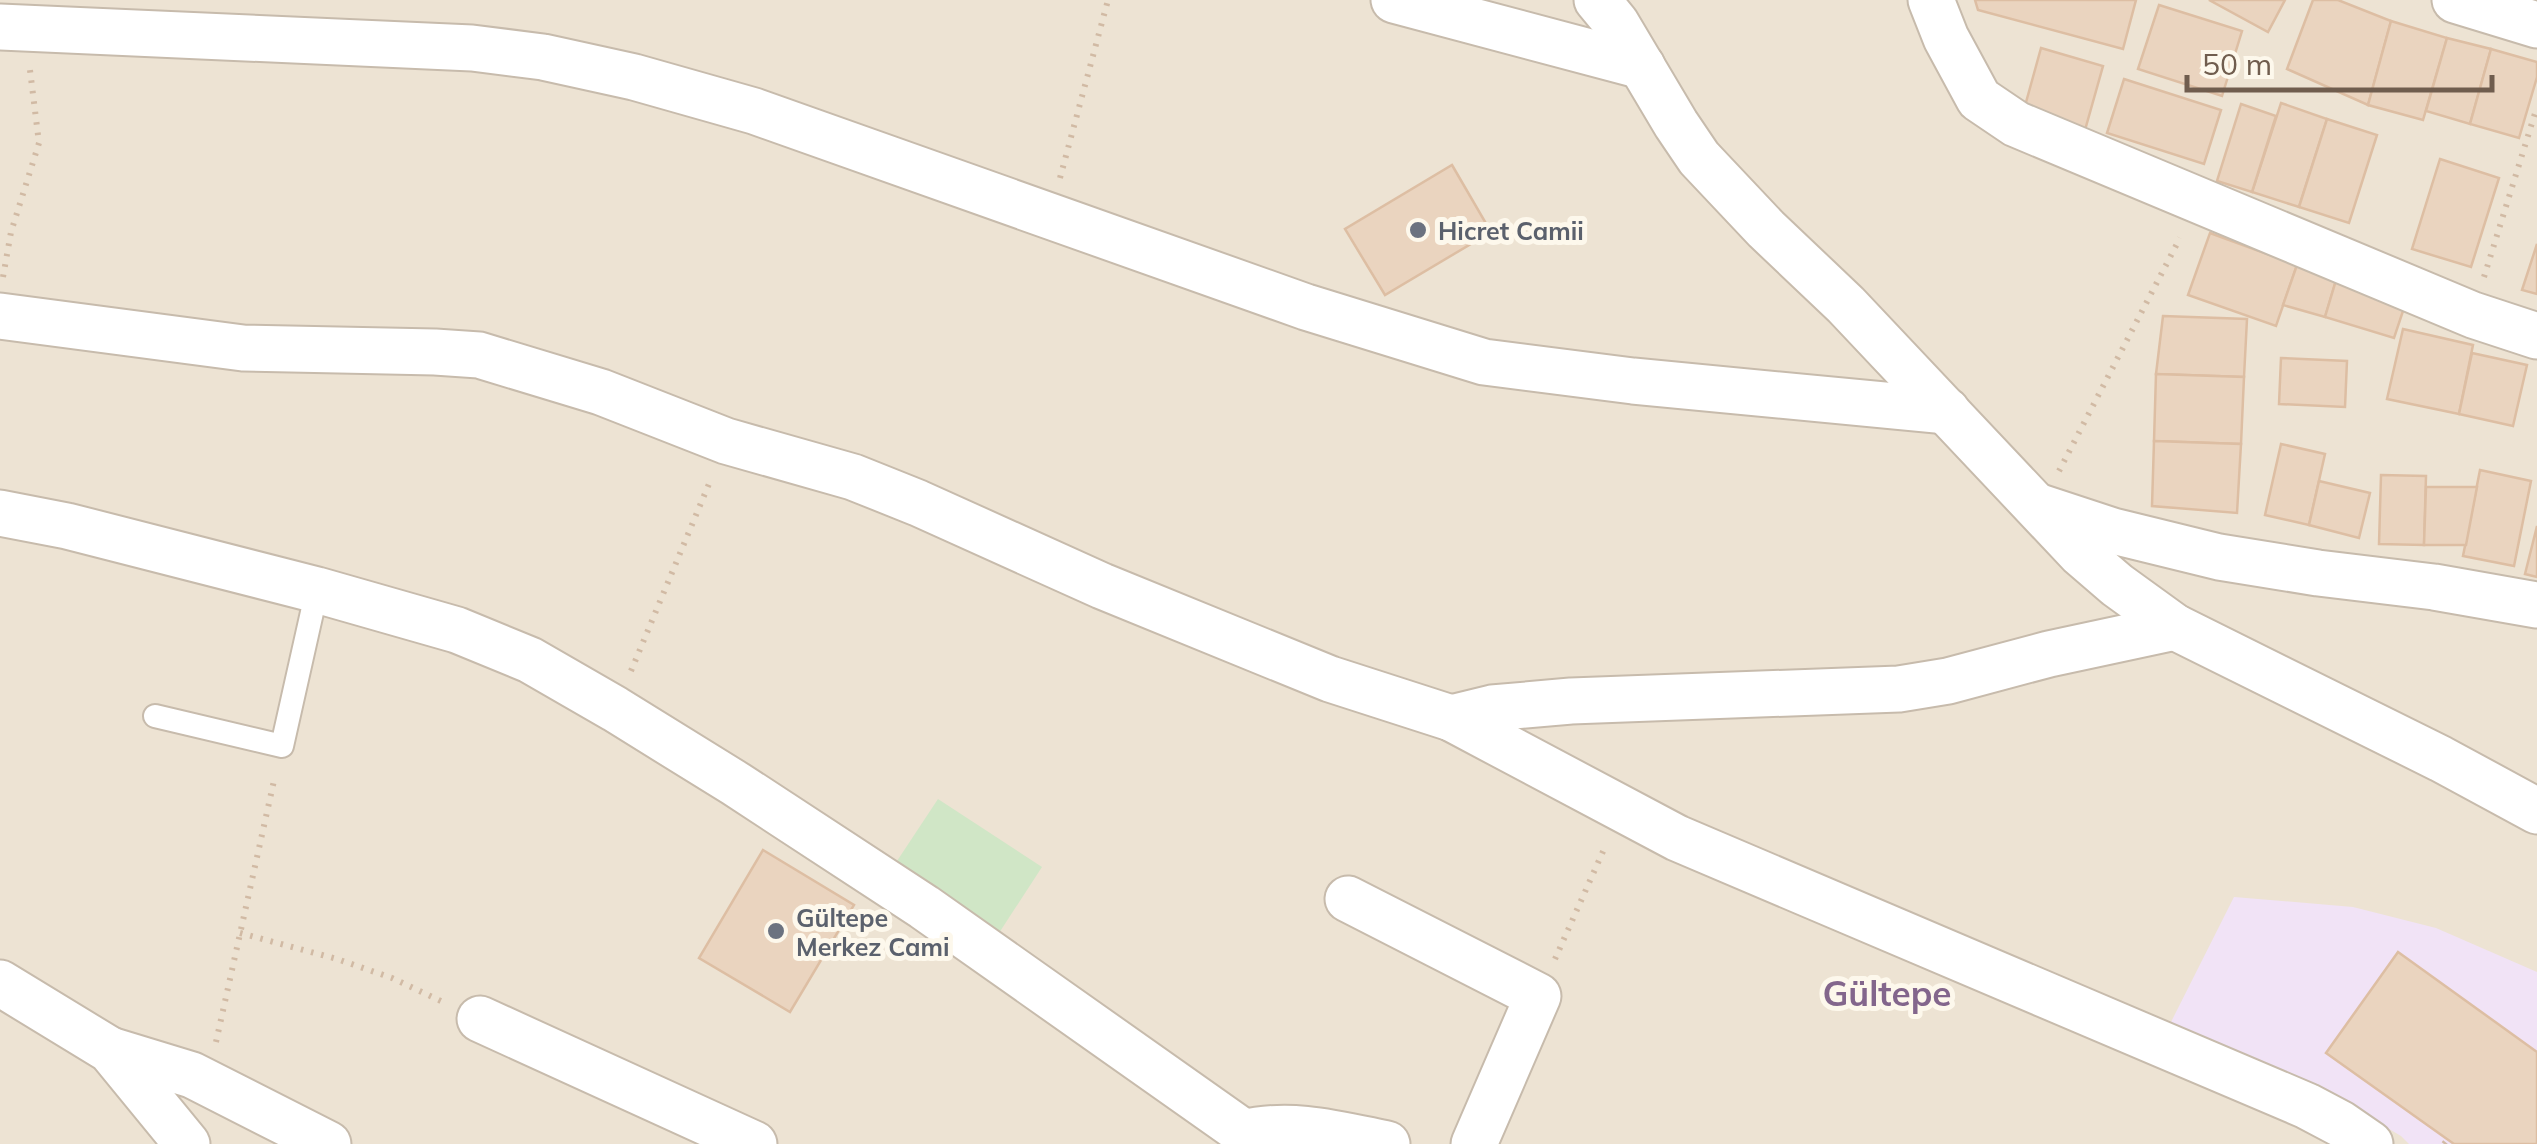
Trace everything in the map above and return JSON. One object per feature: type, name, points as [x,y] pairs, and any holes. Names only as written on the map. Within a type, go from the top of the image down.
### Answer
[{"type":"street","points":[[1394,0],[1642,66]]},
{"type":"street","points":[[1597,0],[1616,23],[1676,124],[1710,169],[2116,585],[2175,626],[2537,810]]},
{"type":"street","points":[[1931,0],[1978,99],[2016,124],[2473,315],[2537,336]]},
{"type":"street","points":[[2455,0],[2537,25]]},
{"type":"street","points":[[12,28],[472,48],[543,58],[634,77],[754,111],[1306,308],[1484,362],[1632,381],[1947,411]]},
{"type":"street","points":[[1,299],[243,348],[479,356],[601,392],[726,441],[853,477],[1102,586],[1330,679],[1451,718],[1677,838],[2306,1106],[2370,1144]]},
{"type":"street","points":[[2040,507],[2113,531],[2219,558],[2434,587],[2537,606]]},
{"type":"street","points":[[0,513],[67,526],[317,590],[475,638],[530,660],[736,784],[924,907],[1251,1139],[1263,1128],[1314,1129],[1386,1144]]},
{"type":"street","points":[[1451,718],[1492,708],[1571,701],[1900,689],[2175,626]]},
{"type":"street","points":[[1348,899],[1538,996],[1474,1144]]},
{"type":"street","points":[[0,984],[110,1050],[192,1076],[328,1144]]},
{"type":"street","points":[[480,1019],[754,1144]]},
{"type":"street","points":[[110,1050],[186,1144]]},
{"type":"lane","points":[[155,716],[282,746],[317,590]]},
{"type":"path","points":[[1050,215],[1108,0]]},
{"type":"path","points":[[1,299],[11,232],[39,143],[12,28]]},
{"type":"path","points":[[2473,315],[2537,106]]},
{"type":"path","points":[[2040,507],[2198,201]]},
{"type":"path","points":[[615,709],[726,441]]},
{"type":"path","points":[[207,1083],[282,746]]},
{"type":"path","points":[[1538,996],[1622,809]]},
{"type":"path","points":[[240,934],[392,978],[480,1019]]},
{"type":"shaded area","points":[[0,0],[2537,0],[2537,1144],[0,1144]]},
{"type":"shaded area","points":[[2234,897],[2353,907],[2436,928],[2537,972],[2537,1144],[2409,1144],[2330,1094],[2168,1028]]},
{"type":"green space","points":[[938,799],[1042,867],[999,933],[895,864]]},
{"type":"building","points":[[1975,0],[2136,0],[2123,49],[1978,10]]},
{"type":"building","points":[[2209,0],[2285,0],[2268,32]]},
{"type":"building","points":[[2313,0],[2338,0],[2391,21],[2368,105],[2287,69]]},
{"type":"building","points":[[2159,5],[2242,31],[2222,96],[2138,69]]},
{"type":"building","points":[[2391,21],[2447,38],[2423,120],[2368,105]]},
{"type":"building","points":[[2447,38],[2491,49],[2470,124],[2426,111]]},
{"type":"building","points":[[2041,48],[2103,66],[2085,130],[2025,106]]},
{"type":"building","points":[[2491,49],[2537,62],[2537,77],[2519,138],[2470,124]]},
{"type":"building","points":[[2124,79],[2221,110],[2204,164],[2107,133]]},
{"type":"building","points":[[2281,103],[2327,119],[2299,207],[2252,192]]},
{"type":"building","points":[[2241,104],[2276,116],[2252,192],[2217,181]]},
{"type":"building","points":[[2327,119],[2377,135],[2349,223],[2299,207]]},
{"type":"building","points":[[2440,159],[2499,178],[2471,267],[2412,249]]},
{"type":"building","name":"Hicret Camii","points":[[1452,165],[1491,232],[1385,295],[1345,229]]},
{"type":"building","points":[[2210,233],[2297,265],[2276,326],[2188,295]]},
{"type":"building","points":[[2537,244],[2537,294],[2522,290]]},
{"type":"building","points":[[2297,265],[2337,277],[2325,317],[2283,305]]},
{"type":"building","points":[[2337,277],[2407,299],[2394,338],[2325,317]]},
{"type":"building","points":[[2163,316],[2247,319],[2244,377],[2156,374]]},
{"type":"building","points":[[2403,329],[2473,345],[2459,414],[2387,399]]},
{"type":"building","points":[[2472,353],[2527,365],[2513,426],[2459,414]]},
{"type":"building","points":[[2281,358],[2347,361],[2345,407],[2279,404]]},
{"type":"building","points":[[2156,374],[2244,377],[2241,444],[2154,441]]},
{"type":"building","points":[[2154,441],[2241,444],[2237,513],[2152,506]]},
{"type":"building","points":[[2281,444],[2325,454],[2309,525],[2265,515]]},
{"type":"building","points":[[2480,470],[2531,481],[2514,566],[2463,556]]},
{"type":"building","points":[[2381,475],[2426,476],[2424,545],[2379,544]]},
{"type":"building","points":[[2319,481],[2370,493],[2359,538],[2309,525]]},
{"type":"building","points":[[2426,487],[2477,487],[2466,545],[2424,545]]},
{"type":"building","points":[[2537,526],[2537,577],[2525,574]]},
{"type":"building","name":"Gültepe Merkez Cami","points":[[763,850],[854,905],[790,1012],[699,958]]},
{"type":"building","points":[[2398,952],[2537,1052],[2537,1144],[2454,1144],[2326,1053]]},
{"type":"place","name":"Hicret Camii","points":[[1418,230]]},
{"type":"place","name":"Gültepe Merkez Cami","points":[[776,931]]},
{"type":"district","name":"Gültepe","points":[[1887,993]]}]
